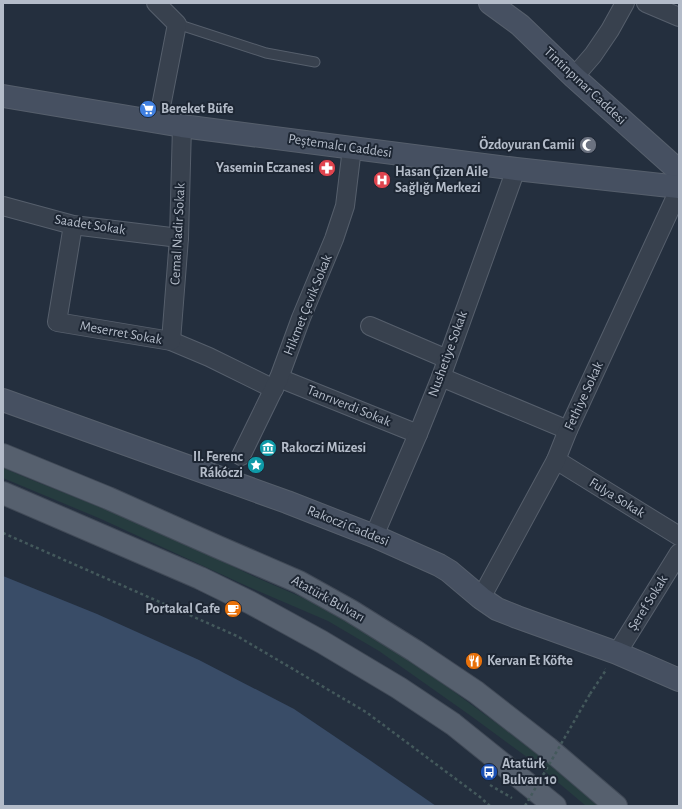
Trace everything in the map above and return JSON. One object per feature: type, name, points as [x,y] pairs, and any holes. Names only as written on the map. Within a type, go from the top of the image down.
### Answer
[{"type":"main road","name":"Atatürk Bulvarı","points":[[3,455],[108,498],[298,582],[351,611],[415,651],[476,692],[548,748],[616,806]]},
{"type":"main road","points":[[3,493],[200,578],[251,603],[322,642],[399,688],[453,724],[555,806]]},
{"type":"street","points":[[156,3],[177,24],[158,122]]},
{"type":"street","name":"Tintinpınar Caddesi","points":[[490,3],[520,25],[679,171]]},
{"type":"street","points":[[574,76],[593,55],[625,3]]},
{"type":"street","points":[[646,3],[679,17]]},
{"type":"street","name":"Peştemalcı Caddesi","points":[[3,96],[182,126],[516,169],[679,188]]},
{"type":"street","name":"Cemal Nadir Sokak","points":[[171,341],[178,238],[182,126]]},
{"type":"street","name":"Hikmet Çevik Sokak","points":[[241,456],[277,383],[301,318],[334,239],[345,206],[352,148]]},
{"type":"street","name":"Nushetiye Sokak","points":[[374,536],[441,377],[516,169]]},
{"type":"street","name":"Fethiye Sokak","points":[[481,598],[556,460],[568,430],[679,188]]},
{"type":"street","name":"Saadet Sokak","points":[[3,206],[73,225],[178,238]]},
{"type":"street","name":"Meserret Sokak","points":[[73,225],[57,322],[171,341],[277,383]]},
{"type":"street","points":[[370,326],[447,360]]},
{"type":"street","points":[[441,377],[568,430]]},
{"type":"street","name":"Tanrıverdi Sokak","points":[[277,383],[418,434]]},
{"type":"street","name":"Rakoczi Caddesi","points":[[3,400],[287,502],[374,536],[439,565],[497,609],[610,660],[679,680]]},
{"type":"street","name":"Fulya Sokak","points":[[556,460],[679,536]]},
{"type":"street","name":"Şeref Sokak","points":[[610,660],[679,553]]},
{"type":"lane","points":[[177,24],[266,53],[315,62]]},
{"type":"path","points":[[3,533],[237,636],[366,712],[490,806]]},
{"type":"path","points":[[519,802],[525,806],[590,694],[606,670],[610,660]]},
{"type":"path","points":[[490,785],[513,799]]},
{"type":"green space","points":[[3,468],[105,509],[322,606],[385,643],[430,674],[540,755],[600,806],[586,806],[535,763],[471,716],[379,651],[328,621],[249,587],[101,519],[3,478]]},
{"type":"water","points":[[3,576],[97,614],[199,660],[294,709],[436,806],[3,806]]},
{"type":"place","name":"Bereket Büfe","points":[[148,109]]},
{"type":"place","name":"Özdoyuran Camii","points":[[588,145]]},
{"type":"place","name":"Yasemin Eczanesi","points":[[327,168]]},
{"type":"place","name":"Hasan Çizen Aile Sağlığı Merkezi","points":[[382,180]]},
{"type":"place","name":"Rakoczi Müzesi","points":[[268,448]]},
{"type":"place","name":"II. Ferenc Rákóczi","points":[[256,465]]},
{"type":"place","name":"Portakal Cafe","points":[[233,609]]},
{"type":"place","name":"Kervan Et Köfte","points":[[474,661]]},
{"type":"place","name":"Atatürk Bulvarı 10","points":[[489,772]]}]
